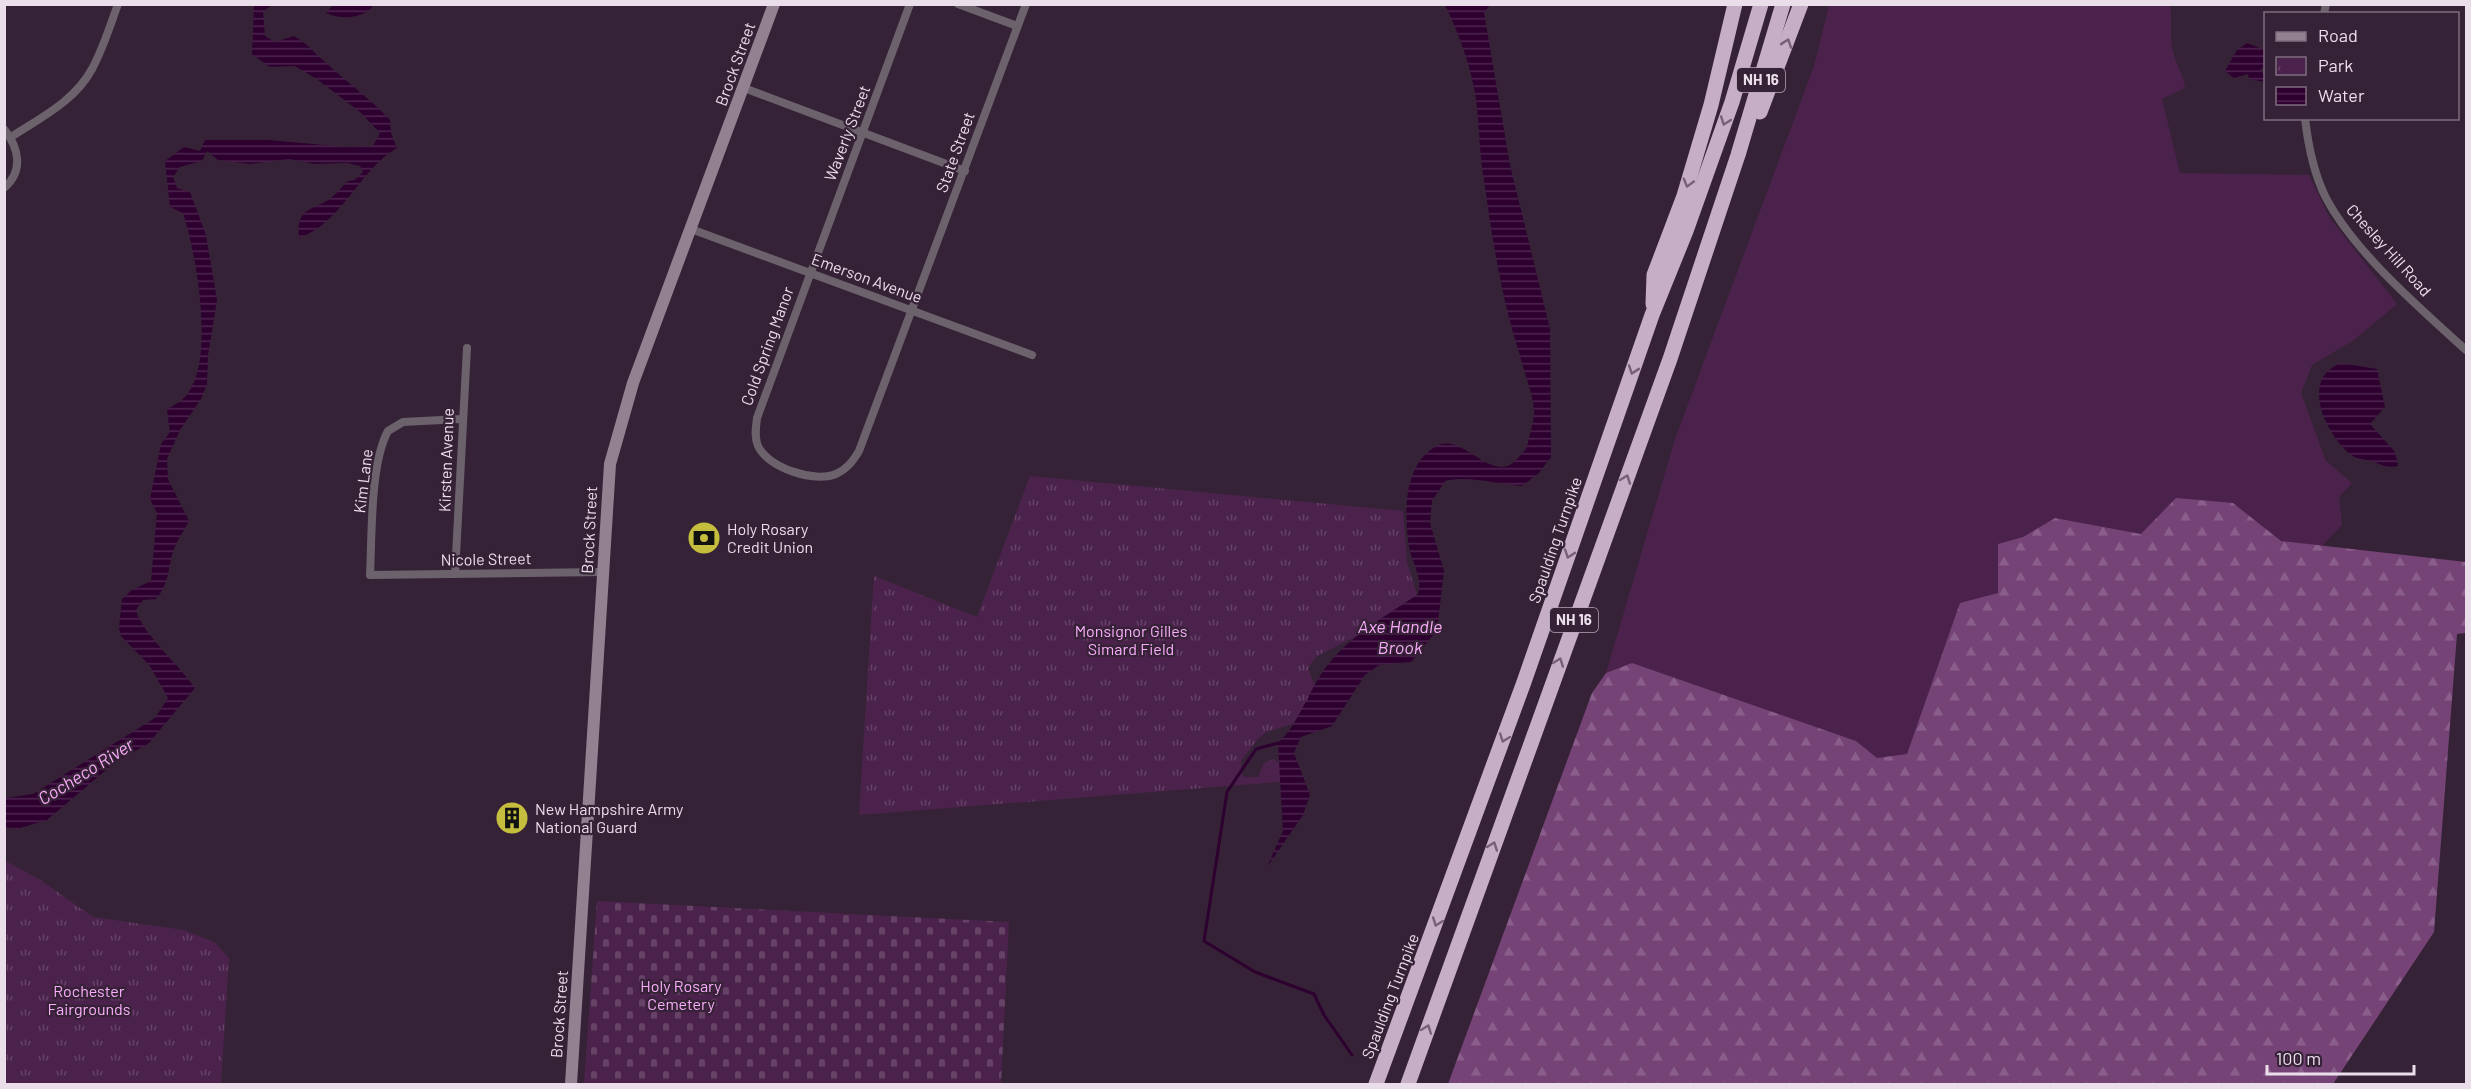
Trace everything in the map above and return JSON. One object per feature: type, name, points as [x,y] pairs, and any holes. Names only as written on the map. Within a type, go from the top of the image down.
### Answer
[{"type":"highway","points":[[1652,315],[1654,275],[1684,196],[1711,105],[1735,4]]},
{"type":"highway","name":"Spaulding Turnpike","points":[[1376,1084],[1524,682],[1652,315],[1724,124],[1761,4]]},
{"type":"highway","name":"NH 16","points":[[1408,1084],[1666,370],[1738,154],[1783,4]]},
{"type":"highway","points":[[1738,154],[1773,82],[1800,4]]},
{"type":"street","points":[[11,137],[62,104],[85,80],[97,60],[117,4]]},
{"type":"street","name":"Brock Street","points":[[571,1084],[608,481],[615,440],[633,383],[774,4]]},
{"type":"street","name":"Waverly Street","points":[[809,272],[910,4]]},
{"type":"street","points":[[958,4],[1017,26]]},
{"type":"street","name":"State Street","points":[[911,310],[1026,4]]},
{"type":"street","points":[[744,88],[965,171]]},
{"type":"street","name":"Chesley Hill Road","points":[[2305,120],[2316,171],[2326,197],[2336,214],[2382,269],[2466,350]]},
{"type":"street","points":[[4,129],[11,137],[19,164],[16,176],[4,188]]},
{"type":"street","name":"Emerson Avenue","points":[[691,229],[1032,355]]},
{"type":"street","name":"Cold Spring Manor","points":[[809,272],[756,425],[758,445],[765,455],[800,472],[823,477],[834,475],[853,461],[859,451],[911,310]]},
{"type":"street","name":"Kirsten Avenue","points":[[455,574],[462,452],[461,419],[467,370],[467,348]]},
{"type":"street","name":"Kim Lane","points":[[370,575],[375,489],[384,438],[388,431],[403,422],[461,419]]},
{"type":"street","name":"Nicole Street","points":[[370,575],[603,572]]},
{"type":"green space","points":[[1829,5],[2170,5],[2172,46],[2185,88],[2162,99],[2180,173],[2309,175],[2329,217],[2397,304],[2354,340],[2312,365],[2301,393],[2326,461],[2352,483],[2339,497],[2342,525],[2322,546],[2280,541],[2233,503],[2141,534],[2055,518],[2023,537],[1998,544],[1998,593],[1960,604],[1907,754],[1877,758],[1856,741],[1632,663],[1606,673],[1675,439],[1814,66]]},
{"type":"green space","name":"Monsignor Gilles Simard Field","points":[[1030,476],[1403,511],[1407,563],[1420,604],[1317,656],[1308,668],[1315,687],[1309,713],[1292,724],[1266,732],[1241,761],[1241,773],[1245,777],[1258,777],[1264,763],[1273,759],[1282,764],[1291,781],[859,815],[874,576],[977,617]]},
{"type":"green space","points":[[2176,498],[2233,503],[2281,541],[2466,562],[2466,633],[2457,634],[2434,932],[2333,1084],[1448,1084],[1592,693],[1606,673],[1632,663],[1856,741],[1877,758],[1907,754],[1960,603],[1998,593],[1998,544],[2023,537],[2055,518],[2141,534]]},
{"type":"green space","name":"Rochester Fairgrounds","points":[[4,860],[42,881],[93,917],[184,930],[214,942],[229,958],[221,1084],[5,1084]]},
{"type":"green space","name":"Holy Rosary Cemetery","points":[[597,901],[1009,922],[1001,1084],[584,1084]]},
{"type":"water","name":"Cocheco River","points":[[273,5],[263,11],[265,36],[275,42],[294,36],[306,44],[390,120],[391,133],[397,148],[372,169],[327,221],[314,231],[299,238],[300,220],[303,215],[331,198],[348,181],[355,180],[363,172],[360,166],[347,163],[314,164],[289,159],[249,164],[218,160],[207,151],[202,161],[180,167],[173,177],[177,188],[190,192],[206,235],[217,300],[208,355],[207,384],[201,399],[180,430],[167,459],[168,479],[189,521],[173,551],[167,578],[160,594],[156,599],[143,600],[136,610],[139,619],[153,639],[195,688],[148,744],[118,760],[47,820],[17,829],[5,827],[5,798],[33,794],[155,718],[168,698],[150,666],[121,636],[119,628],[122,599],[132,590],[151,581],[157,513],[150,499],[161,444],[170,432],[167,410],[188,393],[196,377],[200,355],[201,304],[193,253],[183,213],[170,207],[165,161],[184,147],[200,151],[205,140],[269,140],[346,147],[373,146],[380,133],[360,112],[318,80],[295,66],[270,67],[252,54],[254,6]]},
{"type":"water","points":[[333,5],[374,5],[358,16],[339,17],[326,13]]},
{"type":"water","name":"Axe Handle Brook","points":[[1445,5],[1490,5],[1484,13],[1510,165],[1550,329],[1551,457],[1539,473],[1522,486],[1473,479],[1445,481],[1432,501],[1430,523],[1444,571],[1437,630],[1411,662],[1379,665],[1365,675],[1332,726],[1301,737],[1294,753],[1310,795],[1303,815],[1267,867],[1283,831],[1278,743],[1293,724],[1316,682],[1339,652],[1371,625],[1418,594],[1419,581],[1410,553],[1406,520],[1408,492],[1417,466],[1424,455],[1435,447],[1446,444],[1457,446],[1488,464],[1499,467],[1509,465],[1526,447],[1533,421],[1532,398],[1508,314],[1494,245],[1482,167],[1474,87],[1464,50]]},
{"type":"water","points":[[2247,43],[2264,50],[2264,67],[2260,70],[2264,74],[2264,82],[2249,79],[2248,74],[2234,78],[2225,71],[2237,50]]},
{"type":"water","points":[[2341,363],[2377,369],[2385,407],[2370,424],[2395,452],[2398,466],[2381,465],[2355,457],[2341,445],[2333,434],[2321,407],[2319,394],[2321,381],[2328,371]]},
{"type":"waterway","name":"Axe Handle Brook","points":[[1278,743],[1256,749],[1227,792],[1204,941],[1255,972],[1314,994],[1324,1015],[1352,1055]]},
{"type":"place","name":"Holy Rosary Credit Union","points":[[704,538]]},
{"type":"place","name":"New Hampshire Army National Guard","points":[[512,818]]}]
